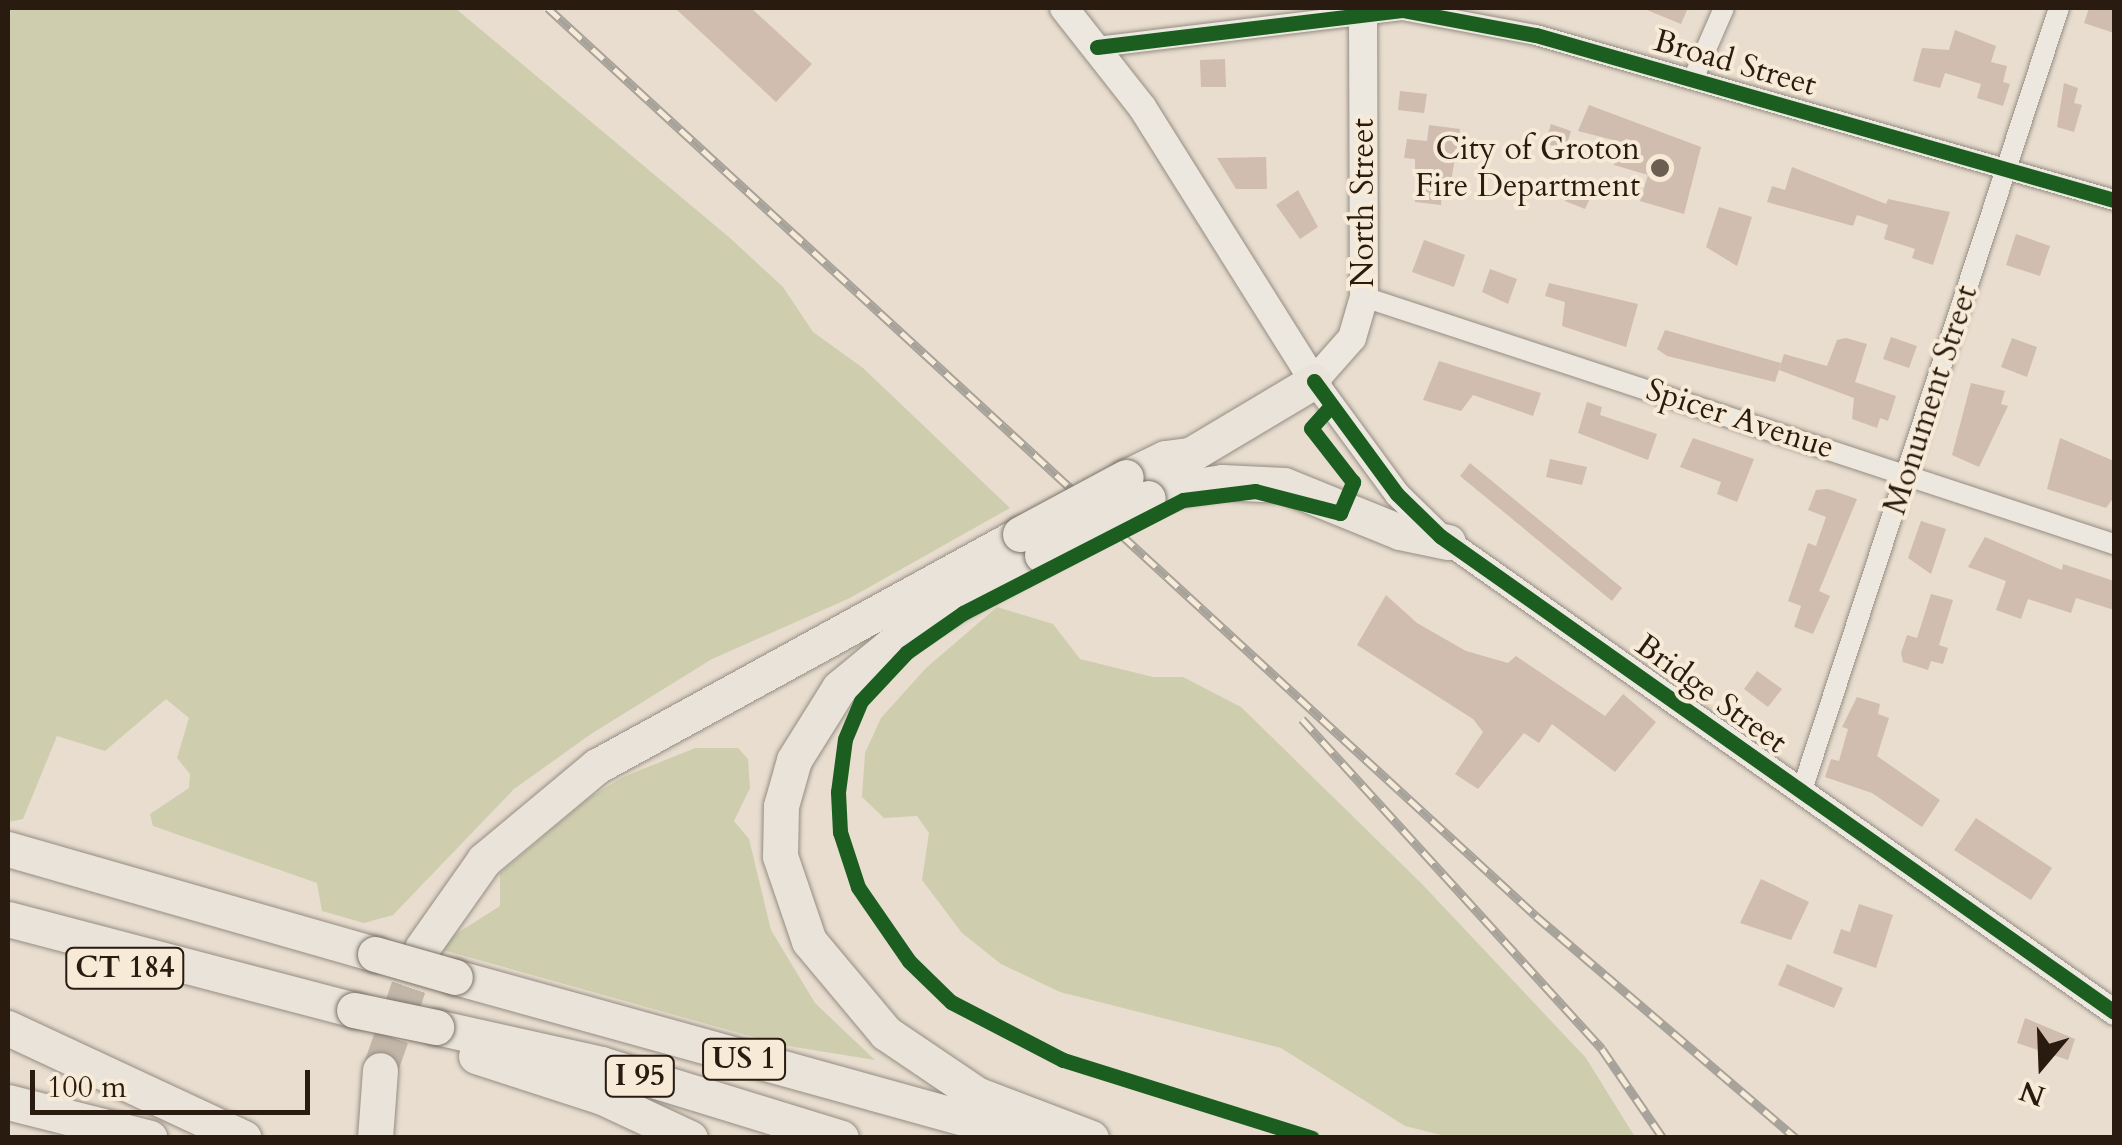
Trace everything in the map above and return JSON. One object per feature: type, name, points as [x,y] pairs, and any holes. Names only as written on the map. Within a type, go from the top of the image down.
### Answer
[{"type":"highway","points":[[1145,489],[1165,458],[1190,455],[1314,381]]},
{"type":"highway","points":[[422,948],[484,860],[596,766],[1145,489],[1222,482],[1278,484],[1400,532],[1448,542]]},
{"type":"highway","points":[[1031,544],[913,626],[840,688],[794,760],[781,806],[780,856],[809,941],[886,1033],[976,1094],[1091,1138]]},
{"type":"highway","name":"US 1","points":[[8,849],[1033,1138]]},
{"type":"highway","name":"I 95","points":[[8,919],[434,1034],[601,1064],[840,1138]]},
{"type":"highway","name":"CT 184","points":[[8,938],[177,981],[244,982]]},
{"type":"highway","points":[[8,1028],[244,1138]]},
{"type":"highway","points":[[434,1034],[602,1097],[690,1138]]},
{"type":"highway","points":[[375,1138],[380,1070]]},
{"type":"highway","points":[[8,1102],[150,1138]]},
{"type":"main road","name":"Bridge Street","points":[[1064,8],[1098,47],[1230,240],[1314,381]]},
{"type":"main road","name":"North Street","points":[[1314,381],[1350,342],[1364,297],[1363,12]]},
{"type":"street","points":[[1694,78],[1724,8]]},
{"type":"street","name":"Monument Street","points":[[1801,793],[2059,8]]},
{"type":"street","name":"Broad Street","points":[[1098,47],[1402,10],[1461,20],[1694,78],[2005,172],[2114,200]]},
{"type":"street","name":"Spicer Avenue","points":[[1364,297],[2114,544]]},
{"type":"street","name":"Bridge Street","points":[[1314,381],[1397,494],[1448,542],[2114,1012]]},
{"type":"green space","points":[[8,8],[455,8],[730,238],[783,287],[813,332],[863,368],[1010,508],[850,598],[712,659],[591,734],[514,789],[393,915],[364,923],[322,911],[317,883],[153,826],[150,814],[189,788],[190,774],[177,758],[189,718],[166,699],[105,751],[57,736],[23,819],[8,822]]},
{"type":"green space","points":[[997,607],[1053,624],[1080,659],[1153,677],[1183,677],[1241,707],[1421,883],[1586,1058],[1635,1137],[1449,1137],[1405,1126],[1281,1048],[1060,992],[1001,964],[962,933],[922,880],[929,833],[917,816],[884,818],[862,797],[865,753],[881,718],[926,668]]},
{"type":"green space","points":[[695,748],[738,748],[748,759],[750,788],[734,821],[749,839],[771,930],[815,1003],[875,1060],[782,1045],[443,950],[445,941],[500,906],[500,873],[589,798],[623,777]]},
{"type":"building","points":[[675,8],[751,8],[812,64],[776,102]]},
{"type":"building","points":[[1642,8],[1688,8],[1681,24]]},
{"type":"building","points":[[2089,8],[2114,8],[2114,33],[2084,23]]},
{"type":"building","points":[[1955,30],[1996,46],[1991,62],[2007,66],[2003,82],[2010,84],[2003,106],[1977,98],[1981,84],[1945,73],[1940,88],[1913,81],[1922,48],[1949,50]]},
{"type":"building","points":[[1225,59],[1226,87],[1201,87],[1200,60]]},
{"type":"building","points":[[2064,83],[2078,88],[2074,103],[2082,105],[2074,132],[2057,127]]},
{"type":"building","points":[[1400,91],[1427,94],[1424,113],[1398,110]]},
{"type":"building","name":"City of Groton Fire Department","points":[[1589,105],[1701,147],[1684,214],[1640,201],[1648,175],[1614,165],[1621,142],[1578,131]]},
{"type":"building","points":[[1551,124],[1571,131],[1565,150],[1545,143]]},
{"type":"building","points":[[1429,125],[1460,129],[1449,193],[1442,192],[1441,205],[1415,202],[1415,159],[1404,158],[1407,139],[1427,141]]},
{"type":"building","points":[[1266,157],[1267,189],[1236,189],[1217,158]]},
{"type":"building","points":[[1792,167],[1886,204],[1888,199],[1950,212],[1933,265],[1912,258],[1915,249],[1884,239],[1888,225],[1857,215],[1853,226],[1767,202],[1772,186],[1785,190]]},
{"type":"building","points":[[1574,181],[1594,190],[1585,209],[1565,201]]},
{"type":"building","points":[[1298,190],[1318,227],[1300,239],[1276,205]]},
{"type":"building","points":[[1719,207],[1752,217],[1737,266],[1706,247]]},
{"type":"building","points":[[2016,234],[2050,246],[2040,276],[2006,265]]},
{"type":"building","points":[[1424,240],[1465,255],[1454,287],[1412,272]]},
{"type":"building","points":[[1490,269],[1517,279],[1508,304],[1482,292]]},
{"type":"building","points":[[1549,283],[1638,304],[1626,347],[1562,326],[1565,302],[1545,296]]},
{"type":"building","points":[[1665,330],[1781,363],[1775,382],[1667,356],[1657,349]]},
{"type":"building","points":[[1891,337],[1917,346],[1909,368],[1883,359]]},
{"type":"building","points":[[1846,338],[1867,344],[1855,382],[1896,396],[1888,421],[1880,418],[1877,428],[1852,419],[1854,398],[1779,370],[1784,354],[1827,366],[1837,340]]},
{"type":"building","points":[[2012,338],[2037,347],[2027,377],[2001,367]]},
{"type":"building","points":[[1439,361],[1541,393],[1533,416],[1473,395],[1461,411],[1423,400]]},
{"type":"building","points":[[1971,383],[2005,391],[2001,404],[2008,406],[1979,467],[1952,455]]},
{"type":"building","points":[[1587,402],[1602,407],[1600,415],[1657,434],[1648,460],[1578,433]]},
{"type":"building","points":[[1693,438],[1754,459],[1737,502],[1717,494],[1721,482],[1680,467]]},
{"type":"building","points":[[2060,438],[2114,461],[2114,497],[2106,508],[2047,489]]},
{"type":"building","points":[[1550,459],[1587,467],[1582,485],[1546,477]]},
{"type":"building","points":[[1470,463],[1622,588],[1612,601],[1460,476]]},
{"type":"building","points":[[1828,489],[1857,499],[1819,591],[1830,596],[1813,634],[1794,627],[1801,606],[1788,601],[1808,543],[1816,546],[1826,517],[1808,510],[1816,490]]},
{"type":"building","points":[[1921,521],[1946,529],[1931,574],[1908,558]]},
{"type":"building","points":[[1985,537],[2062,570],[2063,564],[2114,581],[2114,610],[2076,598],[2071,613],[2028,599],[2021,619],[1996,610],[2006,581],[1968,567]]},
{"type":"building","points":[[1931,594],[1953,600],[1939,645],[1948,648],[1943,664],[1931,661],[1928,670],[1903,662],[1901,653],[1907,635],[1917,638]]},
{"type":"building","points":[[1386,595],[1417,623],[1466,651],[1508,663],[1516,656],[1605,716],[1623,694],[1656,722],[1615,772],[1552,724],[1539,743],[1524,733],[1478,789],[1455,774],[1483,732],[1473,719],[1357,645]]},
{"type":"building","points":[[1757,671],[1782,689],[1768,707],[1744,689]]},
{"type":"building","points":[[1857,697],[1880,704],[1878,714],[1889,718],[1877,756],[1940,800],[1922,827],[1872,793],[1825,777],[1831,759],[1839,761],[1848,729],[1842,727]]},
{"type":"building","points":[[1976,818],[2052,868],[2031,900],[1954,850]]},
{"type":"building","points":[[1761,879],[1809,902],[1791,940],[1740,923]]},
{"type":"building","points":[[1859,904],[1893,915],[1876,968],[1833,953],[1841,929],[1850,932]]},
{"type":"building","points":[[1787,964],[1843,988],[1834,1008],[1778,985]]},
{"type":"building","points":[[2025,1018],[2075,1039],[2068,1060],[2017,1043]]},
{"type":"tunnel","points":[[380,1070],[422,948]]},
{"type":"railway","points":[[548,8],[1536,916],[1796,1138]]},
{"type":"railway","points":[[1302,719],[1602,1049],[1663,1138]]},
{"type":"cycle path","points":[[1097,47],[1402,10],[1536,35],[2114,200]]},
{"type":"cycle path","points":[[1314,381],[1397,494],[1440,536],[2114,1012]]},
{"type":"cycle path","points":[[1312,1138],[1063,1060],[951,1002],[909,961],[858,887],[840,832],[838,792],[845,739],[861,701],[907,652],[963,613],[1183,500],[1255,491],[1340,513],[1353,482],[1311,428],[1330,407]]},
{"type":"place","name":"City of Groton Fire Department","points":[[1660,168]]}]
